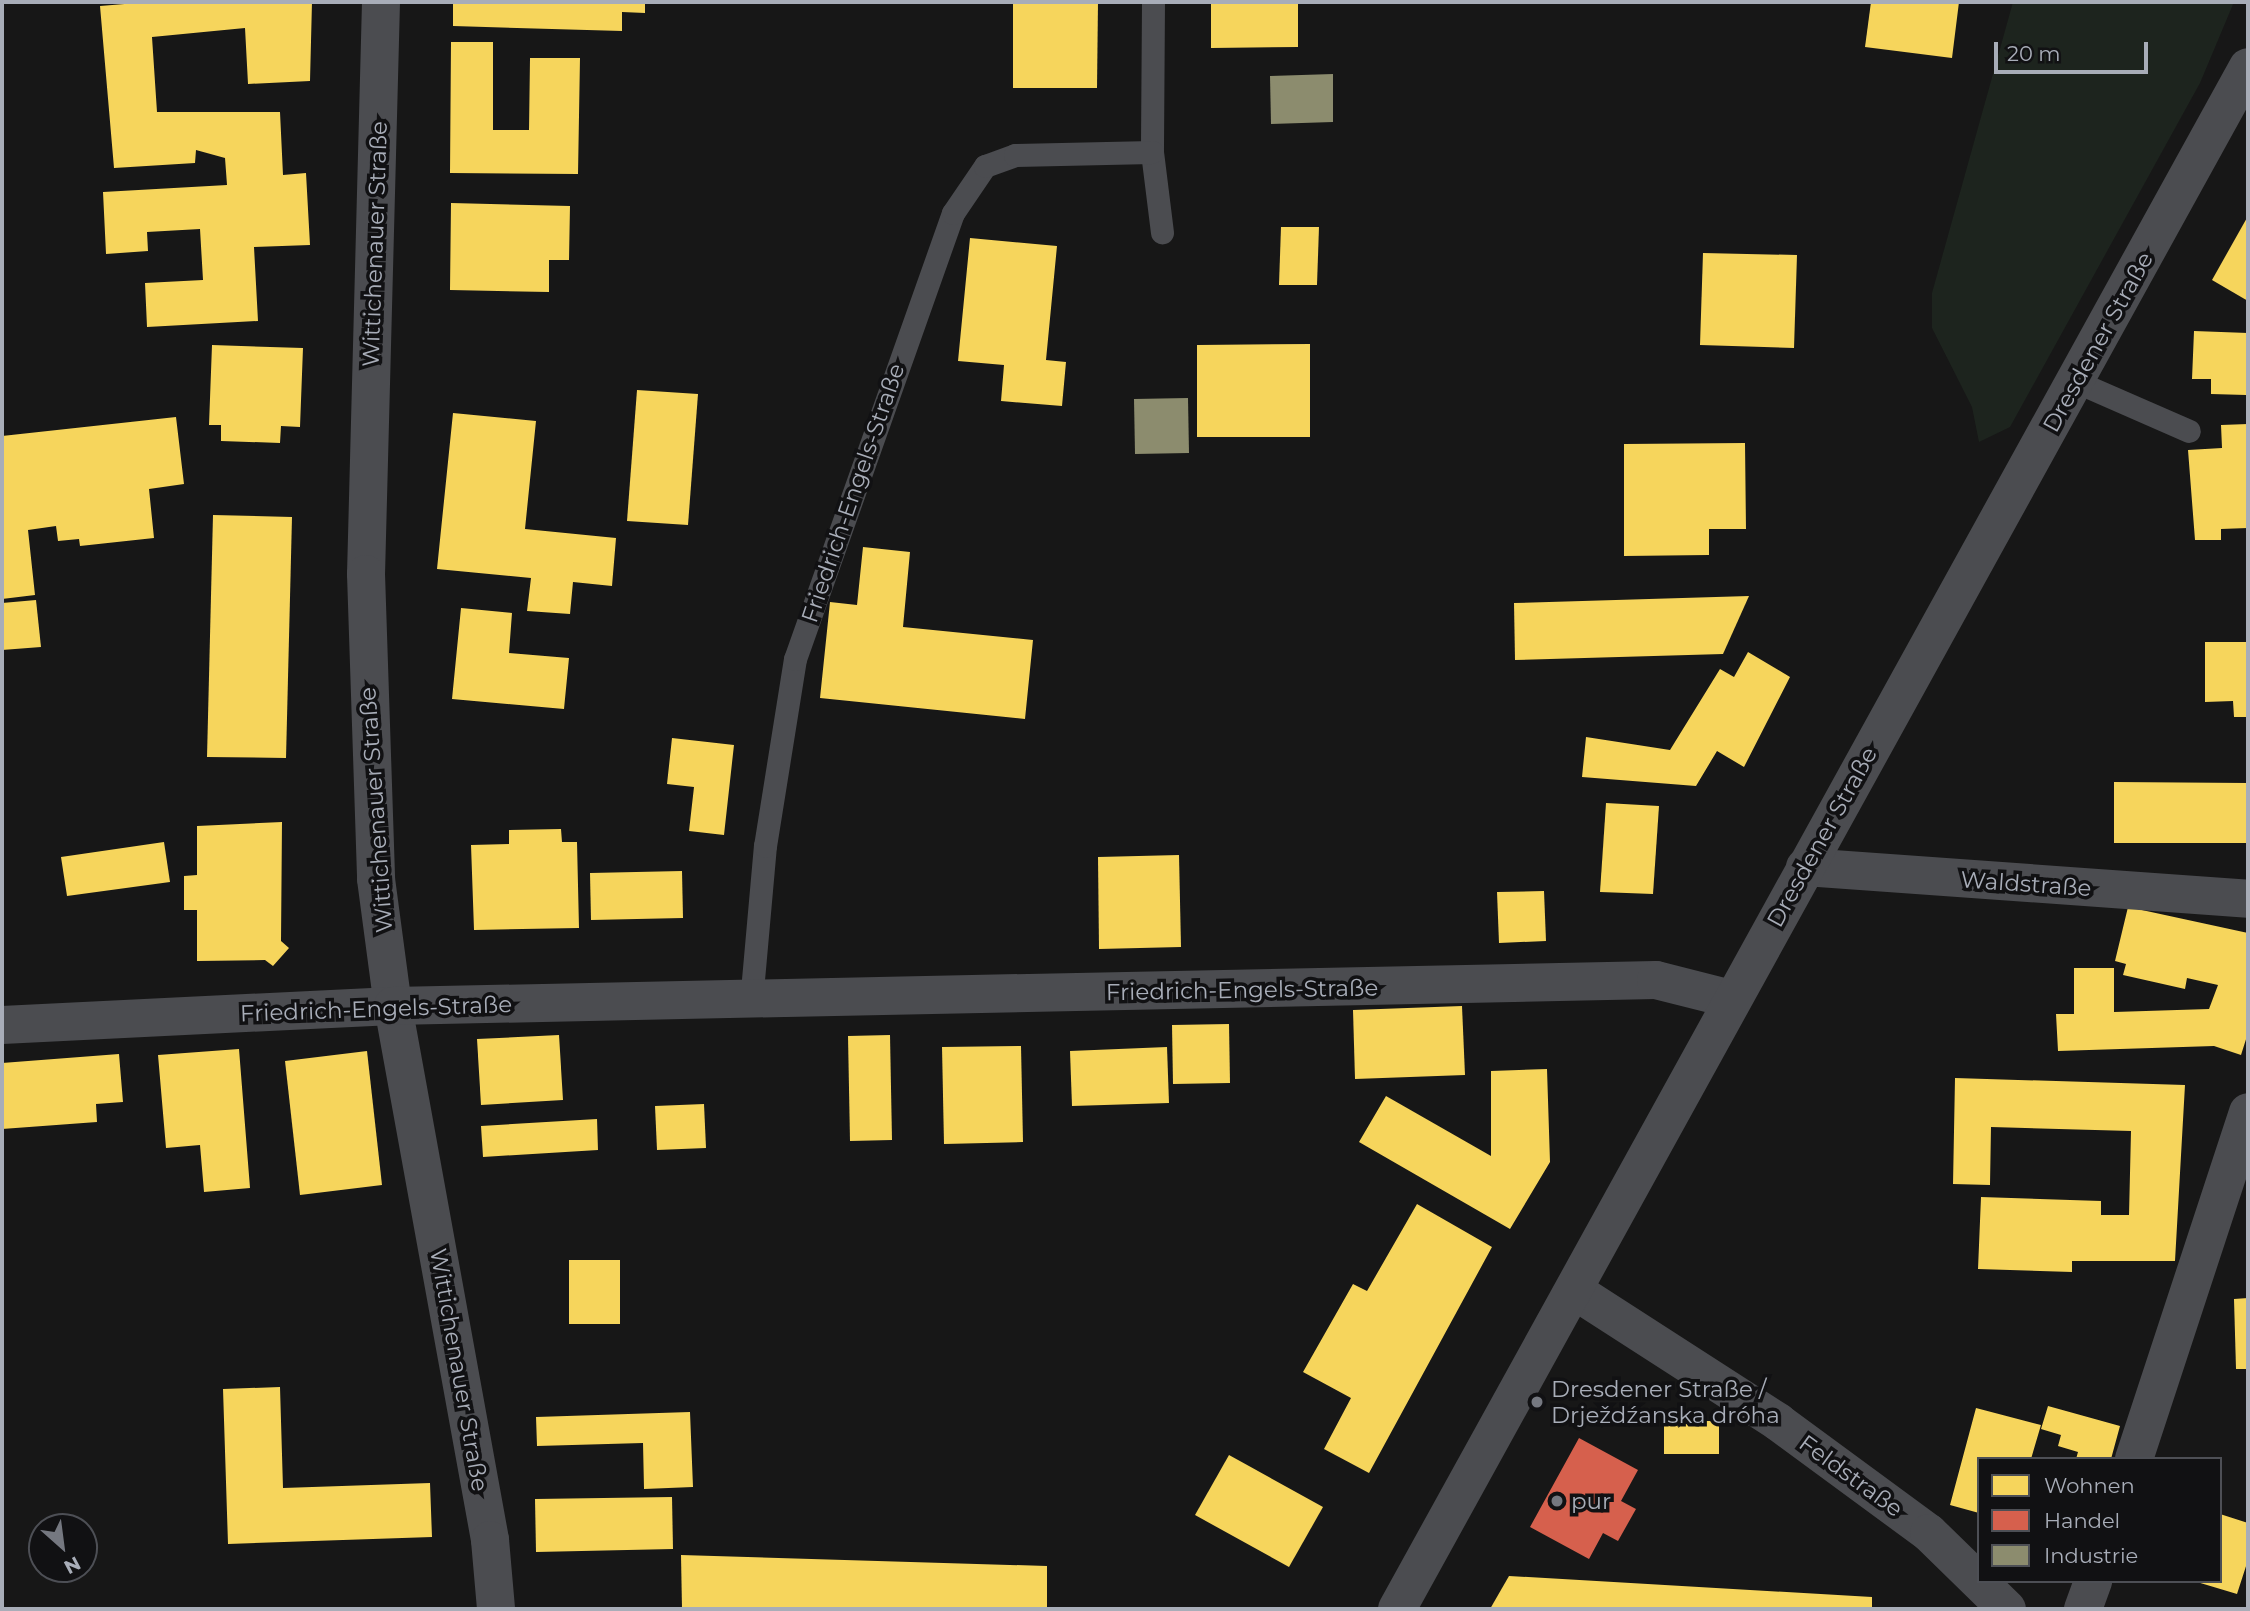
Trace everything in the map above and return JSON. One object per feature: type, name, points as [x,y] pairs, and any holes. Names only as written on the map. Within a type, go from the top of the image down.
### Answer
[{"type":"street","name":"Wittichenauer Straße","points":[[381,2],[368,730],[393,1006],[490,1540],[496,1609]]},
{"type":"street","name":"Dresdener Straße","points":[[1397,1609],[1575,1291],[1731,999],[2077,382],[2248,66]]},
{"type":"street","name":"Waldstraße","points":[[1805,867],[2248,900]]},
{"type":"street","name":"Friedrich-Engels-Straße","points":[[2,1025],[393,1006],[751,1002],[1656,980],[1731,999]]},
{"type":"street","points":[[2135,1457],[2248,1112]]},
{"type":"street","name":"Feldstraße","points":[[1575,1291],[1777,1422],[1929,1532],[1977,1579]]},
{"type":"street","name":"Feldstraße","points":[[1981,1583],[2007,1609]]},
{"type":"street","points":[[2083,1609],[2092,1583]]},
{"type":"lane","points":[[1153,2],[1152,152],[1162,232]]},
{"type":"lane","name":"Friedrich-Engels-Straße","points":[[751,1002],[765,846],[796,659],[953,213],[985,166],[1015,155],[1152,152]]},
{"type":"lane","points":[[2077,382],[2189,431]]},
{"type":"shaded area","points":[[2013,2],[2234,2],[2200,83],[2010,427],[1979,442],[1972,407],[1932,328],[1932,293]]},
{"type":"building: Wohnen","points":[[149,2],[312,2],[310,81],[248,84],[245,28],[152,37],[157,112],[280,112],[283,175],[306,173],[310,245],[254,247],[258,321],[147,327],[145,283],[203,280],[200,229],[147,232],[148,251],[106,254],[103,192],[227,185],[225,158],[196,150],[195,163],[114,168],[100,6]]},
{"type":"building: Wohnen","points":[[453,2],[645,2],[645,13],[622,12],[622,31],[453,26]]},
{"type":"building: Wohnen","points":[[1013,2],[1098,2],[1097,88],[1013,88]]},
{"type":"building: Wohnen","points":[[1211,2],[1298,2],[1298,47],[1211,48]]},
{"type":"building: Wohnen","points":[[1871,2],[1959,2],[1952,58],[1865,47]]},
{"type":"building: Wohnen","points":[[451,42],[493,42],[493,130],[529,130],[530,58],[580,58],[578,174],[450,173]]},
{"type":"building: Wohnen","points":[[451,203],[570,206],[569,260],[549,260],[549,292],[450,290]]},
{"type":"building: Wohnen","points":[[2248,216],[2248,301],[2212,280]]},
{"type":"building: Wohnen","points":[[1281,227],[1319,227],[1317,285],[1279,285]]},
{"type":"building: Wohnen","points":[[970,238],[1057,246],[1046,360],[1066,362],[1062,406],[1001,401],[1004,365],[958,361]]},
{"type":"building: Wohnen","points":[[1703,253],[1797,255],[1794,348],[1700,345]]},
{"type":"building: Wohnen","points":[[2194,331],[2248,333],[2246,395],[2211,394],[2211,379],[2192,379]]},
{"type":"building: Wohnen","points":[[1310,344],[1310,437],[1197,437],[1197,345]]},
{"type":"building: Wohnen","points":[[212,345],[303,348],[300,427],[281,426],[280,443],[221,441],[221,425],[209,425]]},
{"type":"building: Wohnen","points":[[637,390],[698,394],[688,525],[627,521]]},
{"type":"building: Wohnen","points":[[453,413],[536,421],[525,529],[616,538],[612,586],[573,582],[570,614],[527,611],[531,578],[437,569]]},
{"type":"building: Wohnen","points":[[176,417],[184,484],[149,489],[154,538],[80,546],[79,539],[58,541],[56,526],[28,530],[35,595],[2,599],[2,436]]},
{"type":"building: Wohnen","points":[[2248,424],[2248,528],[2221,529],[2221,540],[2195,540],[2188,450],[2222,448],[2221,425]]},
{"type":"building: Wohnen","points":[[1745,443],[1746,529],[1709,529],[1709,555],[1624,556],[1624,444]]},
{"type":"building: Wohnen","points":[[213,515],[292,517],[286,758],[207,757]]},
{"type":"building: Wohnen","points":[[863,547],[910,552],[903,627],[1033,640],[1025,719],[820,698],[830,602],[857,605]]},
{"type":"building: Wohnen","points":[[1749,596],[1723,654],[1515,660],[1514,603]]},
{"type":"building: Wohnen","points":[[36,600],[41,647],[2,650],[2,603]]},
{"type":"building: Wohnen","points":[[461,608],[512,613],[509,653],[569,658],[564,709],[452,699]]},
{"type":"building: Wohnen","points":[[2205,642],[2248,642],[2248,717],[2234,717],[2233,701],[2205,702]]},
{"type":"building: Wohnen","points":[[1748,652],[1790,677],[1744,767],[1717,751],[1696,786],[1582,777],[1586,737],[1670,750],[1720,669],[1734,677]]},
{"type":"building: Wohnen","points":[[672,738],[734,745],[724,835],[689,831],[694,787],[667,784]]},
{"type":"building: Wohnen","points":[[2114,782],[2248,783],[2248,843],[2114,843]]},
{"type":"building: Wohnen","points":[[1606,803],[1659,806],[1653,894],[1600,892]]},
{"type":"building: Wohnen","points":[[282,822],[281,941],[289,948],[273,966],[265,960],[197,961],[197,910],[184,910],[184,876],[197,875],[197,826]]},
{"type":"building: Wohnen","points":[[561,829],[562,842],[577,842],[579,928],[474,930],[471,845],[509,844],[509,830]]},
{"type":"building: Wohnen","points":[[164,842],[170,882],[67,896],[61,857]]},
{"type":"building: Wohnen","points":[[1179,855],[1181,947],[1099,949],[1098,857]]},
{"type":"building: Wohnen","points":[[682,871],[683,918],[591,920],[590,873]]},
{"type":"building: Wohnen","points":[[1544,891],[1546,941],[1499,943],[1497,892]]},
{"type":"building: Wohnen","points":[[2128,907],[2248,933],[2248,1033],[2241,1055],[2214,1046],[2058,1051],[2056,1014],[2074,1014],[2074,968],[2114,968],[2114,1012],[2209,1009],[2218,985],[2187,978],[2185,989],[2123,975],[2126,964],[2115,961]]},
{"type":"building: Wohnen","points":[[1462,1006],[1465,1075],[1355,1079],[1353,1010]]},
{"type":"building: Wohnen","points":[[1229,1024],[1230,1083],[1173,1084],[1172,1025]]},
{"type":"building: Wohnen","points":[[559,1035],[563,1100],[481,1105],[477,1039]]},
{"type":"building: Wohnen","points":[[890,1035],[892,1140],[850,1141],[848,1036]]},
{"type":"building: Wohnen","points":[[1021,1046],[1023,1142],[944,1144],[942,1047]]},
{"type":"building: Wohnen","points":[[1167,1047],[1169,1103],[1072,1106],[1070,1051]]},
{"type":"building: Wohnen","points":[[239,1049],[250,1188],[204,1192],[200,1145],[166,1148],[158,1055]]},
{"type":"building: Wohnen","points":[[367,1051],[382,1185],[300,1195],[285,1061]]},
{"type":"building: Wohnen","points":[[119,1054],[123,1102],[96,1104],[97,1122],[2,1129],[2,1063]]},
{"type":"building: Wohnen","points":[[1547,1069],[1550,1162],[1510,1229],[1359,1142],[1386,1096],[1491,1156],[1491,1071]]},
{"type":"building: Wohnen","points":[[1955,1078],[2185,1085],[2175,1261],[2072,1261],[2072,1272],[1978,1269],[1981,1197],[2101,1201],[2101,1215],[2129,1215],[2131,1131],[1991,1127],[1990,1185],[1953,1184]]},
{"type":"building: Wohnen","points":[[704,1104],[706,1148],[657,1150],[655,1106]]},
{"type":"building: Wohnen","points":[[597,1119],[598,1150],[483,1157],[481,1126]]},
{"type":"building: Wohnen","points":[[1417,1204],[1492,1247],[1369,1473],[1324,1449],[1351,1398],[1303,1372],[1353,1284],[1367,1291]]},
{"type":"building: Wohnen","points":[[569,1260],[620,1260],[620,1324],[569,1324]]},
{"type":"building: Wohnen","points":[[2248,1298],[2248,1369],[2236,1369],[2234,1299]]},
{"type":"building: Wohnen","points":[[280,1387],[283,1488],[430,1483],[432,1537],[228,1544],[223,1389]]},
{"type":"building: Wohnen","points":[[2048,1406],[2120,1426],[2112,1457],[2077,1457],[2078,1452],[2058,1446],[2061,1435],[2041,1429]]},
{"type":"building: Wohnen","points":[[1976,1408],[2041,1425],[2032,1457],[1977,1457],[1977,1512],[1950,1505]]},
{"type":"building: Wohnen","points":[[690,1412],[693,1487],[644,1489],[643,1443],[537,1446],[536,1417]]},
{"type":"building: Wohnen","points":[[1664,1421],[1719,1421],[1719,1454],[1664,1454]]},
{"type":"building: Wohnen","points":[[1229,1455],[1323,1507],[1289,1567],[1195,1515]]},
{"type":"building: Wohnen","points":[[672,1497],[673,1549],[536,1552],[535,1499]]},
{"type":"building: Wohnen","points":[[2222,1515],[2248,1523],[2248,1560],[2237,1594],[2200,1583],[2222,1583]]},
{"type":"building: Wohnen","points":[[681,1555],[1047,1566],[1047,1609],[682,1609]]},
{"type":"building: Wohnen","points":[[1509,1576],[1872,1597],[1872,1609],[1490,1609]]},
{"type":"building: Handel","points":[[1579,1438],[1638,1470],[1621,1501],[1636,1509],[1618,1541],[1603,1533],[1589,1559],[1530,1527]]},
{"type":"building: Industrie","points":[[1333,74],[1333,122],[1271,124],[1270,76]]},
{"type":"building: Industrie","points":[[1188,398],[1189,453],[1135,454],[1134,399]]},
{"type":"place","name":"Dresdener Straße / Drježdźanska dróha","points":[[1537,1402]]},
{"type":"place","name":"pur","points":[[1557,1501]]}]
